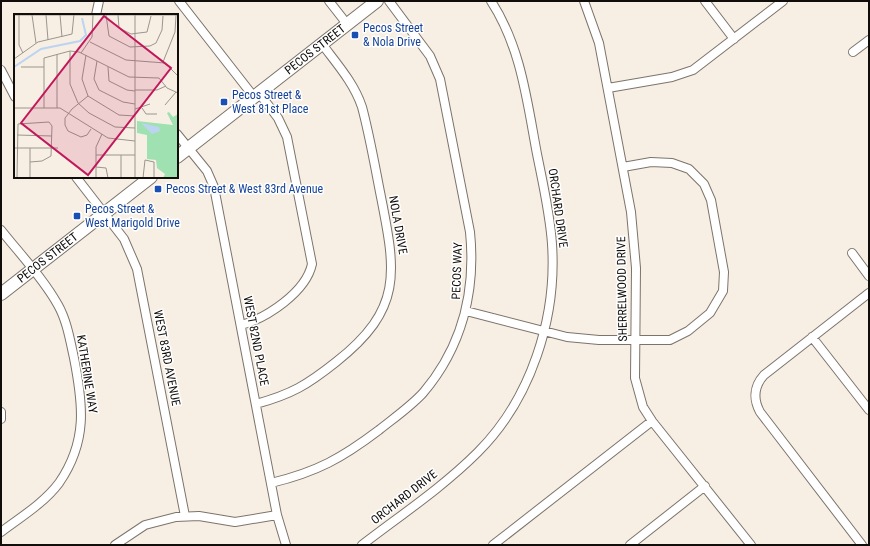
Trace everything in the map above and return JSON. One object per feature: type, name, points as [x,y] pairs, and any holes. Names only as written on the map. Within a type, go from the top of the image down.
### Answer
[{"type":"main road","name":"PECOS STREET","points":[[178,156],[377,1]]},
{"type":"main road","name":"PECOS STREET","points":[[1,294],[150,178]]},
{"type":"street","points":[[96,14],[99,1]]},
{"type":"street","points":[[179,1],[256,95],[278,118],[287,138],[312,264],[306,280],[288,298],[259,319],[241,325]]},
{"type":"street","points":[[330,1],[347,24]]},
{"type":"street","name":"PECOS WAY","points":[[271,483],[307,474],[334,462],[352,450],[422,394],[439,371],[457,338],[466,311],[471,283],[471,239],[440,79],[430,56],[389,1]]},
{"type":"street","name":"ORCHARD DRIVE","points":[[362,545],[438,487],[479,451],[497,428],[524,385],[533,366],[545,331],[552,290],[553,267],[549,216],[516,52],[506,26],[491,1]]},
{"type":"street","name":"SHERRELWOOD DRIVE","points":[[584,1],[599,43],[631,212],[634,242],[634,369],[636,387],[643,406],[652,421],[705,486],[750,545]]},
{"type":"street","points":[[704,1],[734,39]]},
{"type":"street","points":[[608,88],[685,74],[693,70],[783,1]]},
{"type":"street","points":[[853,52],[869,40]]},
{"type":"street","name":"NOLA DRIVE","points":[[256,404],[295,391],[321,374],[356,346],[378,319],[387,296],[391,279],[391,249],[362,107],[356,92],[346,76],[322,44]]},
{"type":"street","points":[[1,70],[14,95]]},
{"type":"street","name":"WEST 82ND PLACE","points":[[178,135],[207,171],[214,187],[277,515],[286,545]]},
{"type":"street","points":[[466,311],[582,339],[635,340],[670,340],[688,331],[710,313],[718,302],[723,291],[724,272],[709,192],[698,176],[689,170],[672,163],[651,162],[623,168]]},
{"type":"street","name":"WEST 83RD AVENUE","points":[[77,178],[124,239],[138,269],[185,516]]},
{"type":"street","name":"KATHERINE WAY","points":[[1,230],[50,292],[64,318],[79,384],[82,412],[81,428],[71,462],[58,483],[42,501],[1,532]]},
{"type":"street","points":[[852,253],[869,276]]},
{"type":"street","points":[[862,545],[760,412],[756,402],[755,393],[757,385],[764,375],[869,293]]},
{"type":"street","points":[[812,337],[869,410]]},
{"type":"street","points":[[1,412],[1,419]]},
{"type":"street","points":[[493,545],[652,421]]},
{"type":"street","points":[[630,545],[705,486]]},
{"type":"street","points":[[115,545],[145,525],[160,520],[185,516],[235,522],[277,515]]},
{"type":"place","name":"Pecos Street & Nola Drive","points":[[355,35]]},
{"type":"place","name":"Pecos Street & West 81st Place","points":[[224,102]]},
{"type":"place","name":"Pecos Street & West 83rd Avenue","points":[[158,189]]},
{"type":"place","name":"Pecos Street & West Marigold Drive","points":[[77,216]]}]
